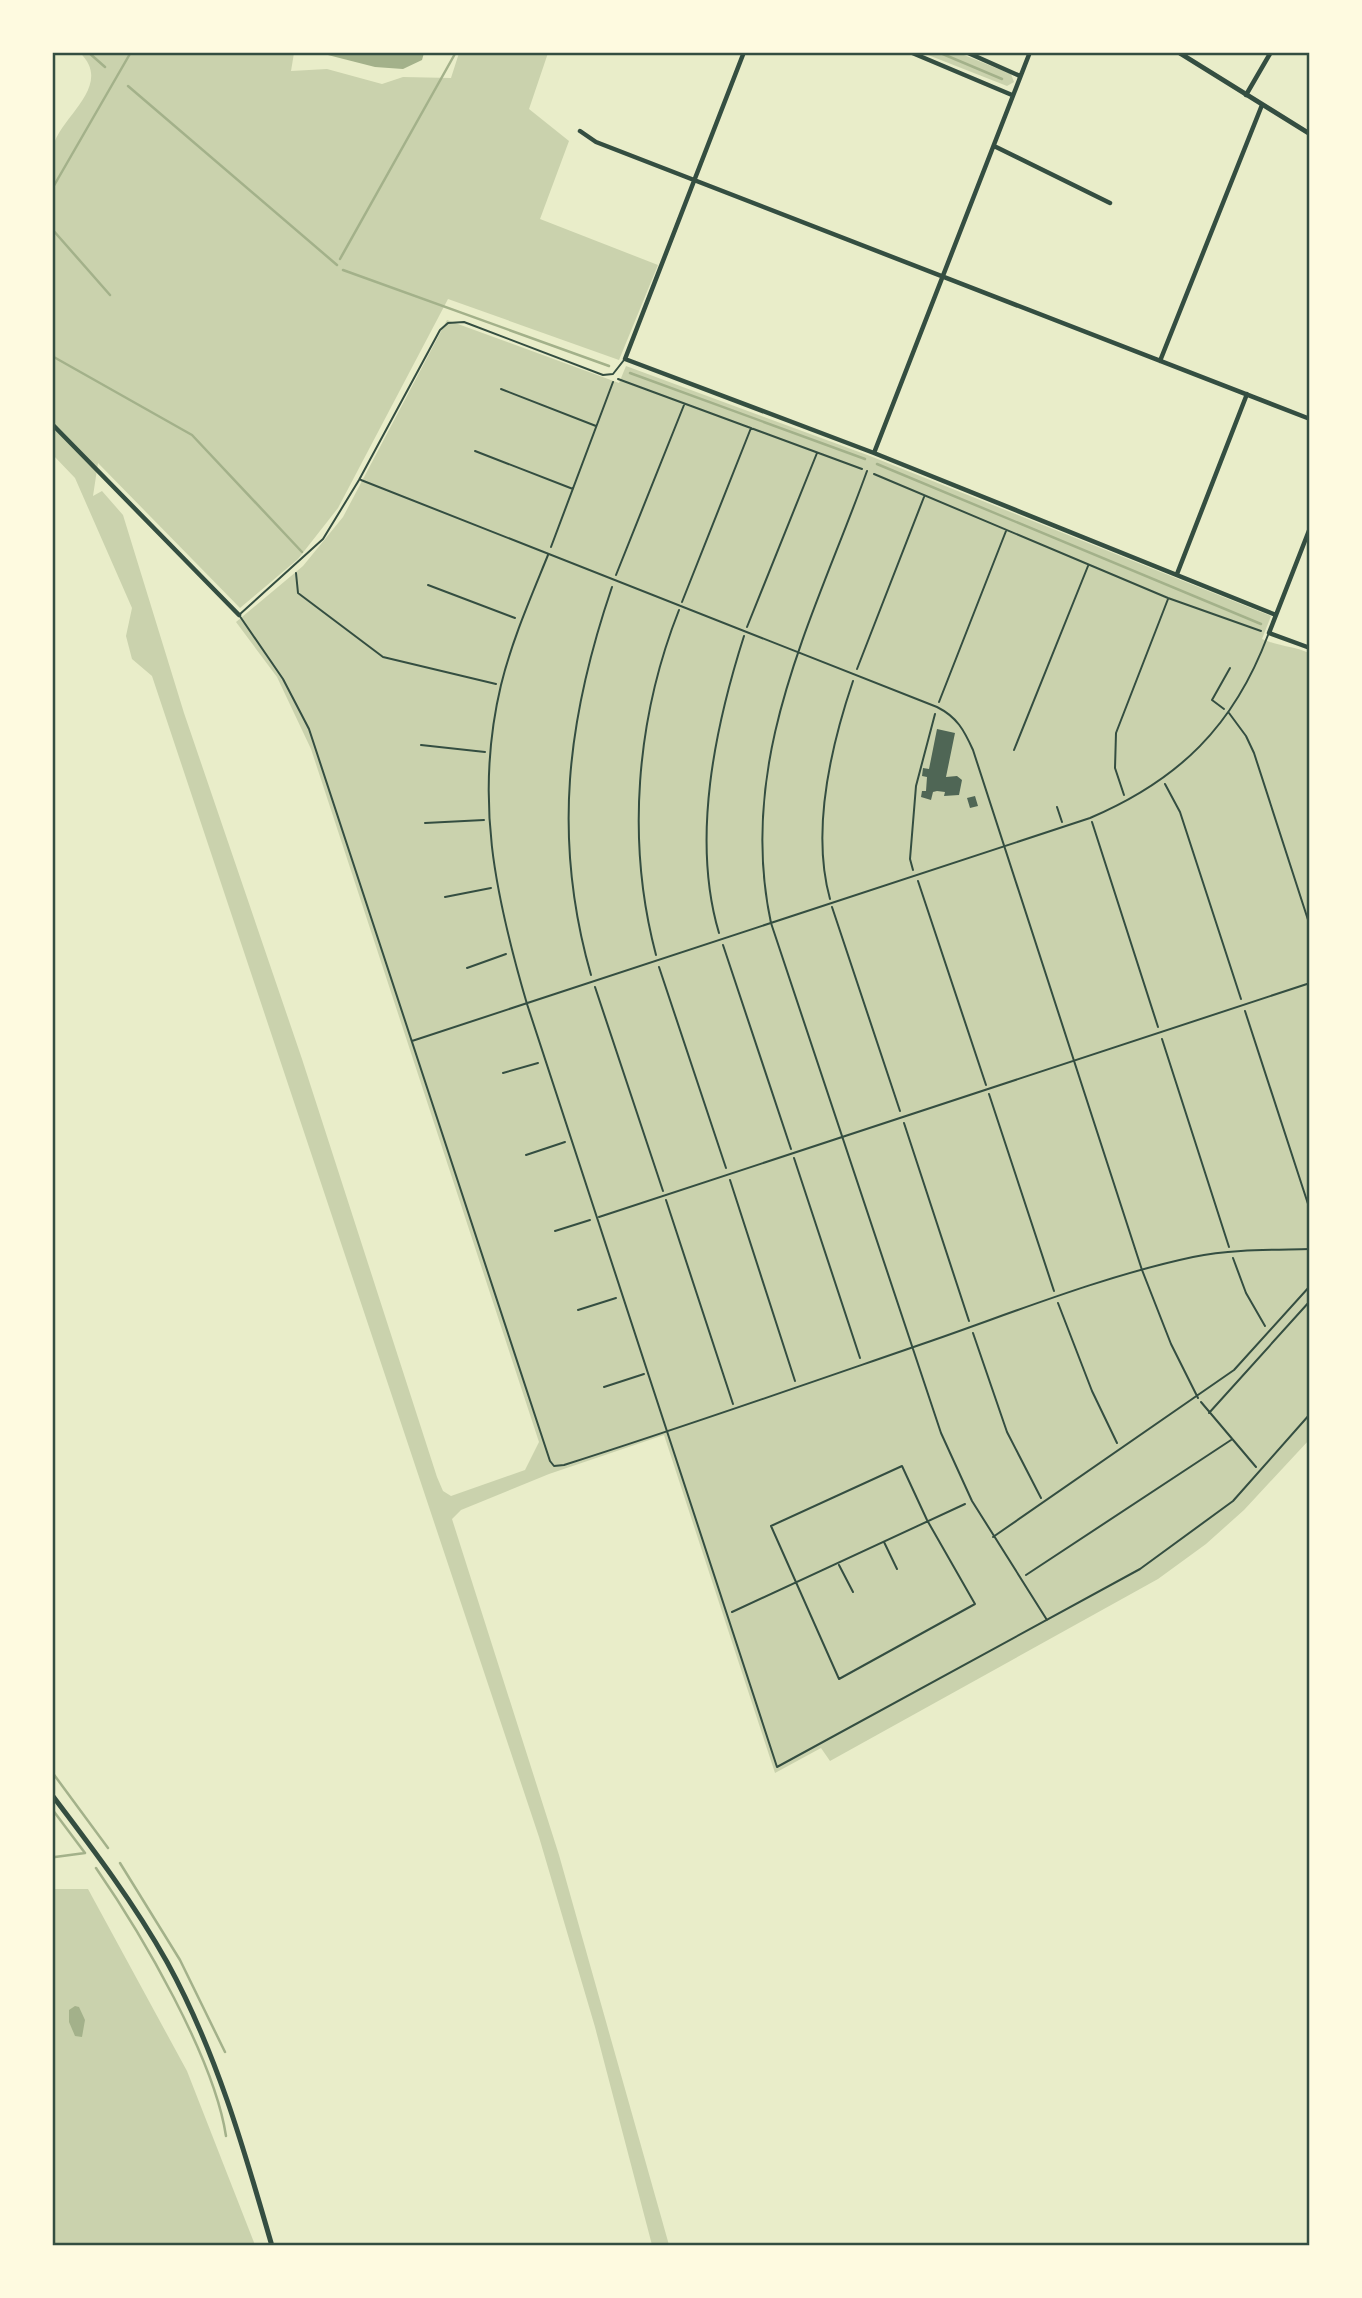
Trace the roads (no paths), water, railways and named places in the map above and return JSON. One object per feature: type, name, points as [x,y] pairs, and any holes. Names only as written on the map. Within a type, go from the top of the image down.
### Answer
[{"type":"main road","points":[[1178,52],[1310,134]]},
{"type":"main road","points":[[52,1795],[136,1910],[192,2011],[228,2099],[272,2245]]},
{"type":"street","points":[[744,52],[625,359],[874,453],[1276,615]]},
{"type":"street","points":[[910,52],[1013,95]]},
{"type":"street","points":[[966,52],[1020,76]]},
{"type":"street","points":[[874,453],[1030,52]]},
{"type":"street","points":[[1246,95],[1270,52]]},
{"type":"street","points":[[1160,361],[1262,105]]},
{"type":"street","points":[[580,131],[596,142],[1310,419]]},
{"type":"street","points":[[994,146],[1110,203]]},
{"type":"street","points":[[1177,574],[1247,394]]},
{"type":"street","points":[[52,424],[239,615]]},
{"type":"street","points":[[1310,527],[1269,633],[1310,648]]},
{"type":"lane","points":[[625,359],[613,374],[603,375],[464,322],[448,323],[440,330],[359,480],[323,538],[296,566],[239,615],[284,679],[309,729],[550,1461],[554,1466],[564,1465],[667,1432],[797,1385],[1142,1270],[1230,1251],[1310,1249]]},
{"type":"lane","points":[[867,471],[782,695],[765,790],[762,875],[771,923],[942,1433],[972,1501],[1047,1620]]},
{"type":"lane","points":[[359,480],[951,714],[965,731],[1142,1270],[1171,1344],[1198,1398]]},
{"type":"lane","points":[[548,555],[501,685],[490,752],[489,820],[496,888],[527,1004],[777,1767],[1140,1569],[1233,1501],[1310,1414]]},
{"type":"lane","points":[[411,1042],[1004,847],[1090,818],[1127,802],[1163,780],[1198,750],[1229,713],[1250,676],[1269,633]]},
{"type":"lane","points":[[1229,713],[1246,736],[1254,753],[1310,926]]},
{"type":"lane","points":[[598,1217],[1310,983]]},
{"type":"lane","points":[[993,1537],[1198,1398],[1234,1370],[1310,1286]]},
{"type":"waterway","points":[[88,52],[105,67]]},
{"type":"waterway","points":[[52,189],[131,52]]},
{"type":"waterway","points":[[340,259],[456,52]]},
{"type":"waterway","points":[[938,52],[1002,79]]},
{"type":"waterway","points":[[128,86],[337,265]]},
{"type":"waterway","points":[[52,229],[110,295]]},
{"type":"waterway","points":[[343,270],[609,366]]},
{"type":"waterway","points":[[52,356],[192,435],[302,552]]},
{"type":"waterway","points":[[630,373],[865,459]]},
{"type":"waterway","points":[[877,464],[1261,624]]},
{"type":"waterway","points":[[52,1772],[108,1848]]},
{"type":"waterway","points":[[52,1809],[85,1853],[55,1857]]},
{"type":"waterway","points":[[120,1863],[180,1960],[225,2052]]},
{"type":"waterway","points":[[96,1868],[134,1926],[191,2034],[219,2104],[226,2136]]}]
